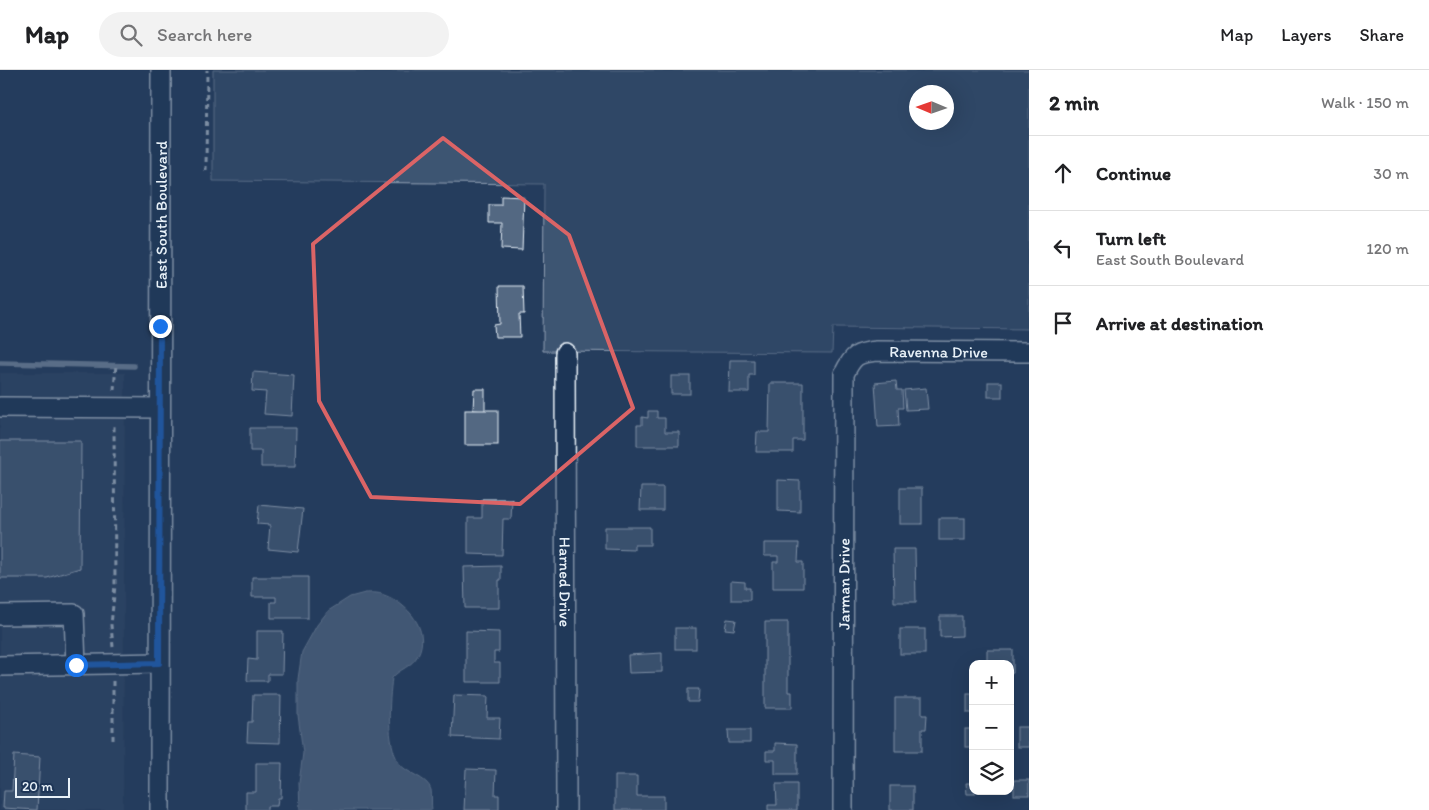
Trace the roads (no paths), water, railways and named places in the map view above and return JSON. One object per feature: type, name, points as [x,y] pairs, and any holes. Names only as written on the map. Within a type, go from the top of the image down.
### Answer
[{"type":"street","name":"East South Boulevard","points":[[160,810],[161,70]]},
{"type":"street","name":"Ravenna Drive","points":[[851,359],[862,352],[877,351],[1029,352]]},
{"type":"street","name":"Harned Drive","points":[[565,352],[566,810]]},
{"type":"street","name":"Jarman Drive","points":[[843,810],[844,374],[851,359]]},
{"type":"street","points":[[0,408],[160,408]]},
{"type":"street","points":[[0,615],[74,614],[76,665]]},
{"type":"street","points":[[0,666],[159,663]]},
{"type":"waterway","points":[[0,363],[134,366]]}]
